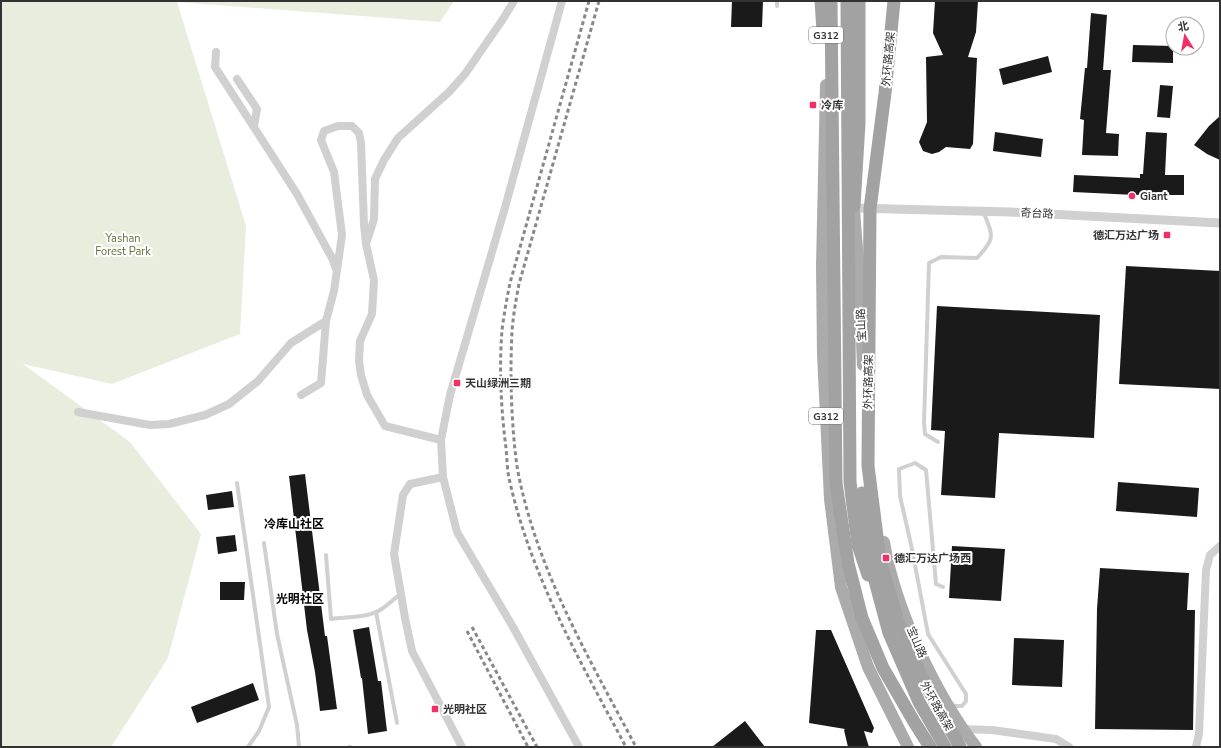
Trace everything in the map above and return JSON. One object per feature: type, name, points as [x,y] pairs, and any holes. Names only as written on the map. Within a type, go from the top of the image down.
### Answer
[{"type":"highway","points":[[821,1],[826,70]]},
{"type":"highway","points":[[831,1],[836,483],[848,563],[862,618],[883,668],[930,747]]},
{"type":"highway","points":[[847,1],[850,482],[858,545],[882,612],[924,705],[948,747]]},
{"type":"highway","points":[[854,208],[859,123],[859,1]]},
{"type":"highway","name":"外环路高架","points":[[887,1],[878,102],[861,219],[862,359],[860,475],[870,562],[889,633],[919,702],[945,747]]},
{"type":"highway","name":"外环路高架","points":[[894,1],[885,93],[870,209],[868,466],[880,560],[898,622],[921,676],[960,747]]},
{"type":"main road","name":"G312","points":[[825,1],[826,70],[822,266],[823,354],[832,514],[841,587],[868,667],[908,747]]},
{"type":"main road","name":"宝山路","points":[[841,1],[843,81],[854,208],[863,359],[872,471],[886,558],[897,594],[915,641],[962,729],[976,747]]},
{"type":"street","points":[[366,244],[374,219],[375,179],[387,154],[398,138],[449,92],[465,74],[514,1]]},
{"type":"street","points":[[562,1],[502,218],[450,395],[442,440],[443,477],[457,532],[513,627],[579,747]]},
{"type":"street","points":[[216,52],[215,67],[297,194],[332,258],[337,271]]},
{"type":"street","points":[[237,79],[257,109],[254,126]]},
{"type":"street","points":[[301,395],[321,383],[326,320],[334,291],[342,235],[334,172],[321,140],[324,131],[338,126],[352,126],[359,133],[361,142],[364,225],[366,244],[374,280],[372,314],[360,341],[359,361],[361,375],[367,395],[386,426],[442,440]]},
{"type":"street","name":"奇台路","points":[[854,208],[983,211],[1220,223]]},
{"type":"street","points":[[78,412],[150,425],[169,424],[205,415],[229,404],[258,381],[291,343],[326,320]]},
{"type":"street","points":[[443,477],[410,484],[403,494],[394,554],[412,651],[462,747]]},
{"type":"street","points":[[1196,747],[1199,734],[1206,570],[1210,555],[1220,546]]},
{"type":"street","points":[[962,729],[992,730],[1056,739],[1069,747]]},
{"type":"lane","points":[[938,442],[925,434],[924,423],[929,263],[941,257],[977,258],[988,246],[992,234],[983,211]]},
{"type":"lane","points":[[943,587],[936,584],[926,470],[915,463],[899,469],[900,496],[912,548],[928,634],[966,694],[966,701],[962,706],[955,706],[947,701]]},
{"type":"lane","points":[[237,483],[269,707],[259,731],[248,747]]},
{"type":"lane","points":[[264,543],[277,634],[297,725],[299,747]]},
{"type":"lane","points":[[326,555],[331,619],[366,615],[376,612],[401,594]]},
{"type":"lane","points":[[376,612],[398,723]]},
{"type":"green space","name":"Yashan Forest Park","points":[[1,1],[454,1],[440,22],[177,2],[246,226],[240,334],[112,384],[23,364],[130,442],[201,534],[168,658],[111,747],[1,747]]},
{"type":"building","points":[[732,1],[763,1],[762,27],[731,27]]},
{"type":"building","points":[[935,1],[978,1],[976,32],[968,57],[977,58],[973,144],[970,149],[946,147],[939,152],[932,154],[923,151],[919,142],[927,122],[926,57],[943,55],[933,33]]},
{"type":"building","points":[[1091,13],[1107,15],[1103,70],[1111,70],[1106,133],[1119,134],[1118,156],[1082,155],[1084,120],[1080,119],[1085,68],[1087,68]]},
{"type":"building","points":[[1133,45],[1165,46],[1165,56],[1173,56],[1173,63],[1132,62]]},
{"type":"building","points":[[1048,56],[1052,72],[1003,85],[999,69]]},
{"type":"building","points":[[1160,85],[1173,86],[1170,118],[1157,117]]},
{"type":"building","points":[[1220,116],[1220,160],[1207,154],[1194,145],[1209,126]]},
{"type":"building","points":[[995,132],[1043,139],[1041,157],[993,151]]},
{"type":"building","points":[[1146,132],[1167,133],[1165,175],[1184,175],[1184,195],[1135,195],[1073,192],[1074,175],[1140,178],[1140,174],[1143,174]]},
{"type":"building","points":[[1126,266],[1220,271],[1220,389],[1119,384]]},
{"type":"building","points":[[937,306],[1100,315],[1094,438],[999,433],[995,498],[941,495],[945,431],[931,430]]},
{"type":"building","points":[[305,474],[325,636],[327,636],[337,709],[320,711],[315,672],[307,630],[289,476]]},
{"type":"building","points":[[1118,482],[1199,488],[1197,517],[1116,511]]},
{"type":"building","points":[[232,491],[234,507],[208,510],[206,495]]},
{"type":"building","points":[[235,535],[237,551],[218,554],[216,537]]},
{"type":"building","points":[[952,546],[1005,549],[1001,601],[949,598]]},
{"type":"building","points":[[1100,568],[1189,573],[1187,610],[1195,610],[1193,730],[1095,729],[1097,609]]},
{"type":"building","points":[[220,582],[245,582],[244,600],[220,600]]},
{"type":"building","points":[[369,627],[378,681],[381,681],[387,731],[368,734],[362,678],[353,630]]},
{"type":"building","points":[[816,630],[831,630],[874,728],[872,733],[864,731],[869,747],[848,747],[845,729],[809,723]]},
{"type":"building","points":[[1014,638],[1064,640],[1062,687],[1012,685]]},
{"type":"building","points":[[253,683],[259,700],[197,723],[191,707]]},
{"type":"building","points":[[745,721],[765,747],[712,747]]},
{"type":"railway","points":[[589,1],[510,283],[502,330],[501,389],[508,475],[518,514],[530,549],[558,617],[626,747]]},
{"type":"railway","points":[[599,1],[519,284],[512,332],[512,406],[518,474],[539,548],[584,649],[636,747]]},
{"type":"railway","points":[[472,627],[537,747]]},
{"type":"railway","points":[[467,631],[528,747]]},
{"type":"place","name":"冷库","points":[[813,105]]},
{"type":"place","name":"Giant","points":[[1132,196]]},
{"type":"place","name":"德汇万达广场","points":[[1167,235]]},
{"type":"place","name":"天山绿洲三期","points":[[457,383]]},
{"type":"place","name":"德汇万达广场西","points":[[886,558]]},
{"type":"place","name":"光明社区","points":[[435,709]]},
{"type":"district","name":"冷库山社区","points":[[294,524]]},
{"type":"district","name":"光明社区","points":[[300,599]]}]
